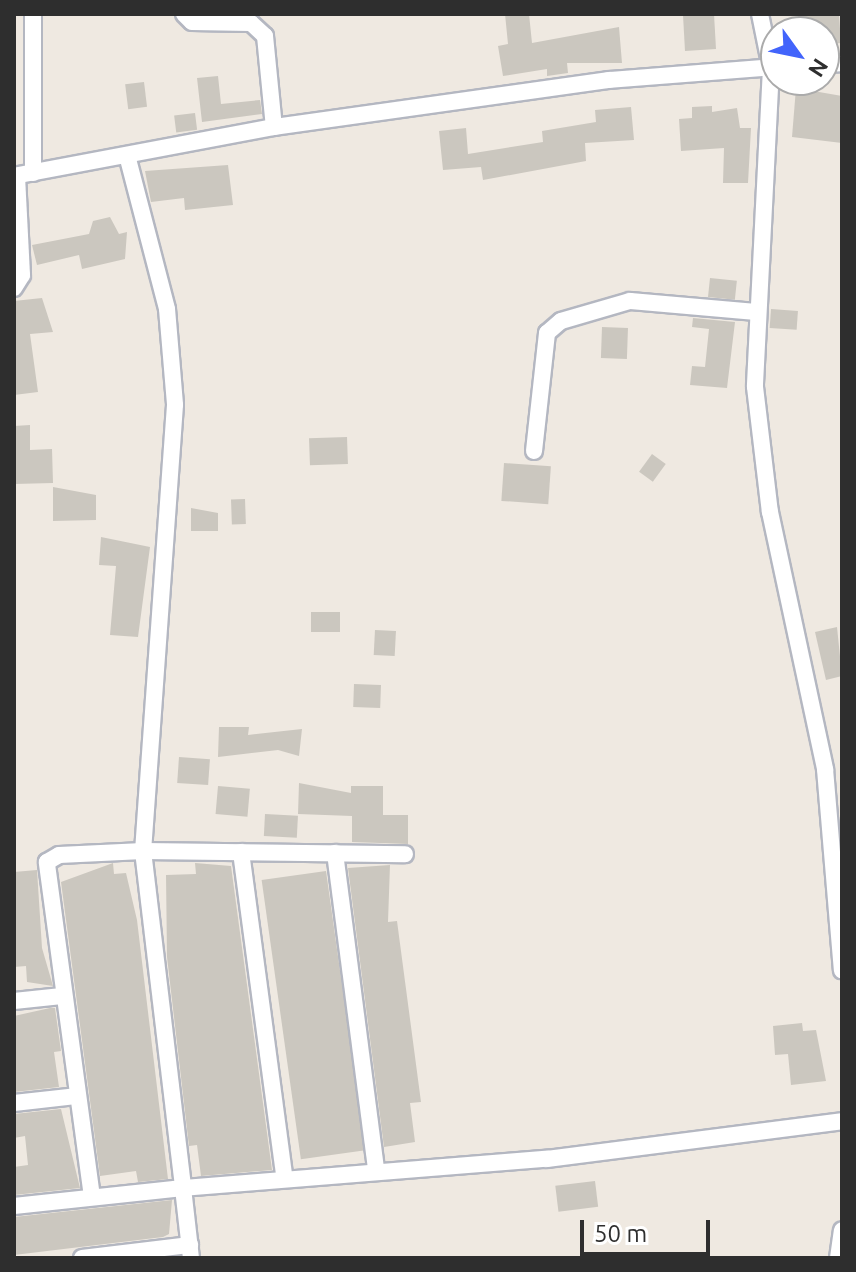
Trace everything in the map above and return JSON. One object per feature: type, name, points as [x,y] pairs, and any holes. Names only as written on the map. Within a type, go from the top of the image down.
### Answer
[{"type":"street","points":[[14,288],[22,275],[21,175],[33,14]]},
{"type":"street","points":[[184,14],[192,22],[251,23],[265,36],[274,127]]},
{"type":"street","points":[[21,175],[128,159],[274,127],[609,80],[760,69]]},
{"type":"street","points":[[772,96],[755,387],[768,497],[825,769],[842,970]]},
{"type":"street","points":[[82,1258],[190,1252],[143,851],[175,405],[167,309],[128,159]]},
{"type":"street","points":[[534,451],[552,326],[616,301],[757,312]]},
{"type":"street","points":[[92,1197],[62,996],[47,862],[59,855],[143,851],[405,854]]},
{"type":"street","points":[[241,852],[284,1176]]},
{"type":"street","points":[[335,853],[376,1167]]},
{"type":"street","points":[[14,1001],[62,996]]},
{"type":"street","points":[[14,1103],[76,1096]]},
{"type":"street","points":[[14,1206],[376,1167],[547,1159],[842,1121]]},
{"type":"street","points":[[838,1258],[842,1230]]},
{"type":"building","points":[[505,14],[529,14],[532,43],[619,27],[622,63],[567,63],[568,73],[547,76],[547,69],[503,76],[498,46],[508,44]]},
{"type":"building","points":[[714,14],[716,49],[685,51],[683,15]]},
{"type":"building","points":[[798,14],[839,16],[798,16]]},
{"type":"building","points":[[218,76],[221,104],[260,100],[262,114],[202,122],[197,78]]},
{"type":"building","points":[[144,82],[147,107],[128,109],[125,84]]},
{"type":"building","points":[[795,96],[842,96],[842,143],[792,137]]},
{"type":"building","points":[[712,106],[712,112],[737,108],[740,128],[751,128],[748,183],[723,183],[724,148],[681,151],[679,119],[692,118],[692,107]]},
{"type":"building","points":[[631,107],[634,140],[585,143],[586,161],[483,180],[481,167],[443,170],[439,131],[466,128],[468,154],[543,142],[542,131],[596,122],[595,110]]},
{"type":"building","points":[[195,113],[197,130],[176,132],[174,116]]},
{"type":"building","points":[[228,165],[233,205],[185,210],[184,198],[151,202],[145,171]]},
{"type":"building","points":[[110,217],[119,234],[127,232],[125,259],[82,269],[79,255],[37,265],[32,245],[89,234],[93,221]]},
{"type":"building","points":[[710,278],[737,281],[735,300],[708,297]]},
{"type":"building","points":[[42,298],[53,332],[30,334],[38,392],[14,395],[14,301]]},
{"type":"building","points":[[771,309],[798,311],[797,330],[770,328]]},
{"type":"building","points":[[693,318],[735,322],[727,388],[690,385],[692,366],[705,367],[709,329],[692,327]]},
{"type":"building","points":[[602,327],[628,328],[627,359],[601,358]]},
{"type":"building","points":[[30,425],[30,450],[52,449],[53,483],[14,484],[14,426]]},
{"type":"building","points":[[347,437],[348,464],[310,465],[309,438]]},
{"type":"building","points":[[652,454],[666,464],[653,482],[639,472]]},
{"type":"building","points":[[504,463],[551,466],[548,504],[501,501]]},
{"type":"building","points":[[53,487],[96,495],[96,520],[53,521]]},
{"type":"building","points":[[231,499],[245,499],[246,524],[232,524]]},
{"type":"building","points":[[191,508],[218,513],[218,531],[191,531]]},
{"type":"building","points":[[101,537],[150,547],[138,637],[110,635],[116,566],[99,565]]},
{"type":"building","points":[[311,612],[340,612],[340,632],[311,632]]},
{"type":"building","points":[[837,627],[842,676],[826,680],[815,632]]},
{"type":"building","points":[[375,630],[396,631],[395,656],[374,655]]},
{"type":"building","points":[[354,684],[381,685],[380,708],[353,707]]},
{"type":"building","points":[[219,727],[249,727],[248,735],[302,729],[299,756],[278,750],[218,757]]},
{"type":"building","points":[[179,757],[210,759],[208,785],[177,783]]},
{"type":"building","points":[[299,783],[351,793],[351,786],[383,786],[383,815],[408,815],[408,844],[352,842],[352,816],[298,814]]},
{"type":"building","points":[[218,786],[250,789],[247,817],[216,814]]},
{"type":"building","points":[[265,814],[298,816],[297,838],[264,836]]},
{"type":"building","points":[[113,863],[114,874],[126,873],[137,920],[168,1179],[138,1182],[136,1171],[100,1176],[61,882]]},
{"type":"building","points":[[195,863],[231,866],[272,1170],[201,1176],[197,1145],[189,1146],[167,957],[166,875],[196,874]]},
{"type":"building","points":[[390,865],[388,922],[397,921],[421,1102],[410,1103],[415,1142],[384,1147],[348,868]]},
{"type":"building","points":[[37,870],[42,948],[53,986],[27,982],[26,966],[14,967],[14,872]]},
{"type":"building","points":[[326,871],[365,1150],[301,1159],[262,880]]},
{"type":"building","points":[[55,1008],[61,1051],[54,1052],[59,1087],[14,1092],[14,1016]]},
{"type":"building","points":[[802,1023],[803,1031],[816,1030],[826,1081],[791,1085],[788,1054],[775,1055],[773,1026]]},
{"type":"building","points":[[61,1109],[80,1188],[14,1195],[14,1167],[28,1165],[25,1136],[14,1138],[14,1114]]},
{"type":"building","points":[[595,1181],[598,1207],[558,1212],[555,1186]]},
{"type":"building","points":[[172,1200],[169,1234],[163,1237],[14,1255],[14,1217]]}]
